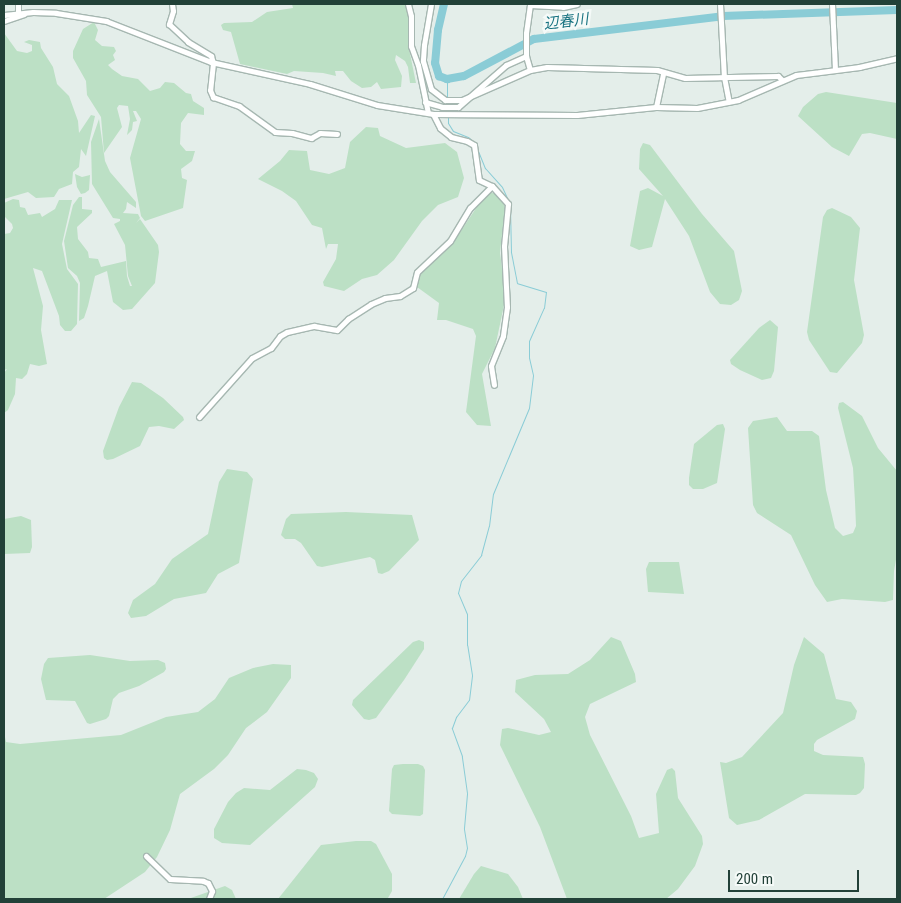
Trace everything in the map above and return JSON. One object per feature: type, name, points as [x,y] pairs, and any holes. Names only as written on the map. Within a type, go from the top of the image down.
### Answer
[{"type":"street","points":[[18,4],[18,13]]},
{"type":"street","points":[[172,4],[174,11],[169,24],[188,42],[210,56],[213,63],[209,78],[212,95],[239,106],[265,127],[275,132],[292,133],[311,138],[320,133],[337,134]]},
{"type":"street","points":[[408,4],[411,16],[411,46],[418,65],[425,102],[440,128],[451,137],[474,145],[479,180],[492,186],[508,204],[504,246],[507,307],[503,336],[491,366],[494,385]]},
{"type":"street","points":[[431,4],[424,44],[424,61],[431,89],[445,100],[452,101],[469,97],[530,70],[546,67],[657,70],[685,78],[778,76],[782,80]]},
{"type":"street","points":[[530,70],[526,54],[526,33],[530,5],[563,7],[577,4]]},
{"type":"street","points":[[832,4],[835,70]]},
{"type":"street","points":[[720,6],[724,77],[729,102]]},
{"type":"street","points":[[4,21],[29,12]]},
{"type":"street","points":[[4,15],[29,12],[82,16],[106,21],[213,63],[303,82],[377,105],[431,114],[597,114],[656,107],[697,108],[729,102],[782,80],[811,71],[835,70],[897,58]]},
{"type":"street","points":[[425,102],[452,108],[458,107],[506,66],[526,54]]},
{"type":"street","points":[[656,107],[663,73]]},
{"type":"street","points":[[200,417],[252,358],[271,348],[280,336],[287,332],[314,326],[337,330],[348,319],[371,304],[385,298],[400,296],[413,288],[418,272],[450,241],[470,208],[492,186]]},
{"type":"street","points":[[146,856],[170,879],[208,883],[212,891],[209,899]]},
{"type":"green space","points":[[292,4],[405,4],[408,10],[408,44],[416,83],[410,83],[408,67],[405,61],[396,55],[395,60],[402,76],[401,87],[381,89],[377,82],[371,87],[362,88],[351,81],[343,71],[335,71],[336,76],[294,71],[287,74],[240,64],[231,32],[223,30],[221,25],[224,23],[252,22],[267,12],[293,8]]},
{"type":"green space","points":[[94,22],[98,30],[95,40],[102,46],[114,47],[116,51],[113,55],[115,60],[108,65],[112,69],[122,76],[138,79],[150,91],[160,88],[165,82],[174,83],[186,93],[191,94],[193,101],[204,108],[204,115],[188,113],[181,123],[180,144],[186,151],[195,151],[192,161],[181,169],[182,178],[187,180],[183,208],[145,221],[141,216],[130,158],[141,119],[136,111],[133,111],[137,121],[133,122],[132,130],[127,135],[130,119],[128,106],[119,105],[117,108],[122,127],[104,153],[101,117],[87,95],[86,81],[73,58],[73,51],[83,29]]},
{"type":"green space","points":[[4,33],[17,51],[27,53],[32,51],[32,45],[24,42],[29,40],[40,42],[41,48],[53,67],[57,84],[69,96],[78,121],[79,133],[91,115],[95,116],[86,156],[81,149],[79,167],[73,172],[72,184],[59,189],[54,197],[36,198],[28,192],[4,199]]},
{"type":"green space","points":[[826,92],[897,103],[897,139],[870,133],[862,134],[849,156],[832,147],[798,116],[803,107],[818,94]]},
{"type":"green space","points":[[99,119],[105,161],[110,172],[136,202],[136,208],[127,202],[123,213],[138,214],[140,218],[136,223],[140,219],[158,245],[159,252],[155,283],[132,309],[123,310],[113,302],[107,271],[95,276],[84,318],[79,321],[80,283],[77,276],[68,268],[64,241],[73,205],[79,197],[82,197],[82,209],[92,210],[92,213],[77,227],[78,239],[88,252],[89,258],[98,259],[101,267],[126,261],[127,276],[130,286],[132,286],[128,276],[125,245],[114,224],[120,221],[120,219],[113,218],[92,184],[91,142]]},
{"type":"green space","points":[[366,127],[378,128],[380,136],[406,148],[445,143],[457,152],[464,178],[458,197],[438,205],[422,221],[394,260],[377,275],[362,279],[344,291],[324,286],[323,282],[336,259],[338,244],[328,244],[326,249],[322,228],[312,225],[296,201],[282,191],[258,179],[280,161],[289,150],[307,151],[310,170],[329,174],[345,168],[350,142]]},
{"type":"green space","points":[[643,143],[650,145],[702,214],[734,251],[742,291],[739,300],[731,305],[720,304],[710,292],[689,236],[665,199],[652,247],[639,250],[630,246],[640,191],[648,188],[663,196],[639,169],[640,149]]},
{"type":"green space","points":[[75,174],[82,177],[90,175],[89,190],[85,193],[81,194],[77,187]]},
{"type":"green space","points":[[486,193],[495,193],[500,197],[505,207],[500,253],[504,283],[504,305],[495,348],[482,374],[491,426],[477,425],[466,412],[476,336],[473,329],[446,320],[437,320],[439,303],[417,287],[416,281],[420,270],[459,234]]},
{"type":"green space","points":[[13,199],[19,200],[20,207],[25,208],[28,215],[40,213],[42,217],[55,209],[59,200],[72,200],[62,244],[67,269],[78,284],[77,324],[71,331],[65,331],[60,325],[59,316],[42,271],[33,268],[43,306],[41,330],[47,364],[39,366],[30,364],[27,374],[22,379],[16,378],[15,394],[8,410],[4,413],[4,373],[7,369],[4,370],[4,234],[10,233],[13,228],[12,224],[4,216],[4,203]]},
{"type":"green space","points":[[832,208],[851,217],[860,228],[854,280],[864,335],[862,343],[837,373],[830,372],[809,340],[807,332],[823,217],[827,210]]},
{"type":"green space","points":[[770,320],[778,327],[774,371],[771,378],[762,380],[740,370],[731,364],[730,360],[759,328]]},
{"type":"green space","points":[[132,382],[141,383],[163,398],[184,420],[174,429],[159,426],[149,427],[140,446],[107,460],[104,458],[103,451],[119,407]]},
{"type":"green space","points":[[843,402],[862,416],[878,448],[897,471],[897,554],[894,571],[893,600],[885,602],[842,599],[827,602],[815,585],[791,535],[757,513],[753,505],[748,428],[753,421],[777,417],[787,431],[812,431],[819,436],[826,490],[835,528],[843,536],[853,533],[856,526],[853,468],[838,408],[839,403]]},
{"type":"green space","points":[[723,424],[725,429],[717,483],[703,489],[693,489],[689,485],[689,478],[694,444],[717,425]]},
{"type":"green space","points":[[227,469],[247,472],[253,479],[239,563],[218,574],[206,593],[174,599],[146,616],[131,618],[128,613],[133,600],[155,584],[172,559],[208,534],[219,482]]},
{"type":"green space","points":[[346,512],[412,515],[419,540],[389,571],[382,574],[378,573],[375,560],[370,557],[322,567],[317,566],[301,543],[295,539],[285,539],[281,535],[286,519],[291,514]]},
{"type":"green space","points":[[21,516],[31,520],[32,547],[30,553],[4,554],[4,519]]},
{"type":"green space","points":[[649,562],[679,562],[684,594],[648,592],[646,569]]},
{"type":"green space","points":[[611,637],[621,641],[635,674],[636,682],[590,704],[585,717],[590,735],[631,816],[639,838],[659,833],[656,794],[667,770],[672,768],[675,771],[678,798],[702,836],[703,844],[695,866],[678,889],[666,899],[567,899],[540,827],[500,745],[502,729],[508,728],[539,735],[551,732],[544,719],[515,692],[516,680],[535,675],[568,674],[590,660]]},
{"type":"green space","points":[[804,637],[824,654],[836,699],[851,702],[857,711],[855,719],[817,740],[814,744],[814,751],[823,755],[863,757],[865,764],[864,788],[856,795],[805,794],[759,820],[737,825],[729,818],[720,762],[726,763],[742,757],[783,713],[794,665]]},
{"type":"green space","points":[[419,640],[424,642],[424,649],[404,680],[376,718],[364,719],[352,705],[353,700],[413,642]]},
{"type":"green space","points":[[90,655],[130,661],[158,660],[165,663],[166,669],[139,686],[119,693],[113,699],[109,716],[106,719],[90,724],[87,723],[75,701],[46,700],[41,679],[44,664],[48,658]]},
{"type":"green space","points":[[273,664],[291,665],[291,678],[267,712],[246,728],[228,755],[214,769],[180,794],[170,830],[157,857],[145,872],[104,899],[4,899],[4,732],[6,742],[20,744],[121,735],[166,717],[198,712],[215,699],[229,678],[253,668]]},
{"type":"green space","points":[[418,764],[423,766],[425,770],[423,814],[420,816],[392,814],[389,811],[392,769],[394,765]]},
{"type":"green space","points":[[297,769],[314,773],[318,779],[315,787],[250,845],[222,843],[214,838],[214,829],[228,802],[236,793],[244,788],[270,790]]},
{"type":"green space","points":[[371,841],[376,844],[392,874],[392,891],[388,898],[278,899],[321,845]]},
{"type":"green space","points":[[481,866],[508,874],[518,887],[523,899],[459,899]]},
{"type":"green space","points":[[225,886],[232,890],[236,899],[188,899]]},
{"type":"waterway","name":"辺春川","points":[[444,4],[438,30],[435,63],[439,76],[447,79],[464,76],[534,39],[723,16],[897,10]]},
{"type":"waterway","points":[[447,79],[447,97]]},
{"type":"waterway","points":[[448,116],[448,123],[453,131],[468,137],[475,143]]},
{"type":"waterway","points":[[476,146],[485,168],[502,187],[509,202]]},
{"type":"waterway","points":[[442,899],[465,856],[467,848],[464,828],[467,793],[462,756],[452,728],[456,717],[469,700],[472,675],[467,645],[467,614],[458,593],[461,581],[481,555],[489,526],[493,494],[529,408],[533,375],[529,357],[529,341],[544,308],[546,292],[517,283],[511,252],[510,209]]}]
